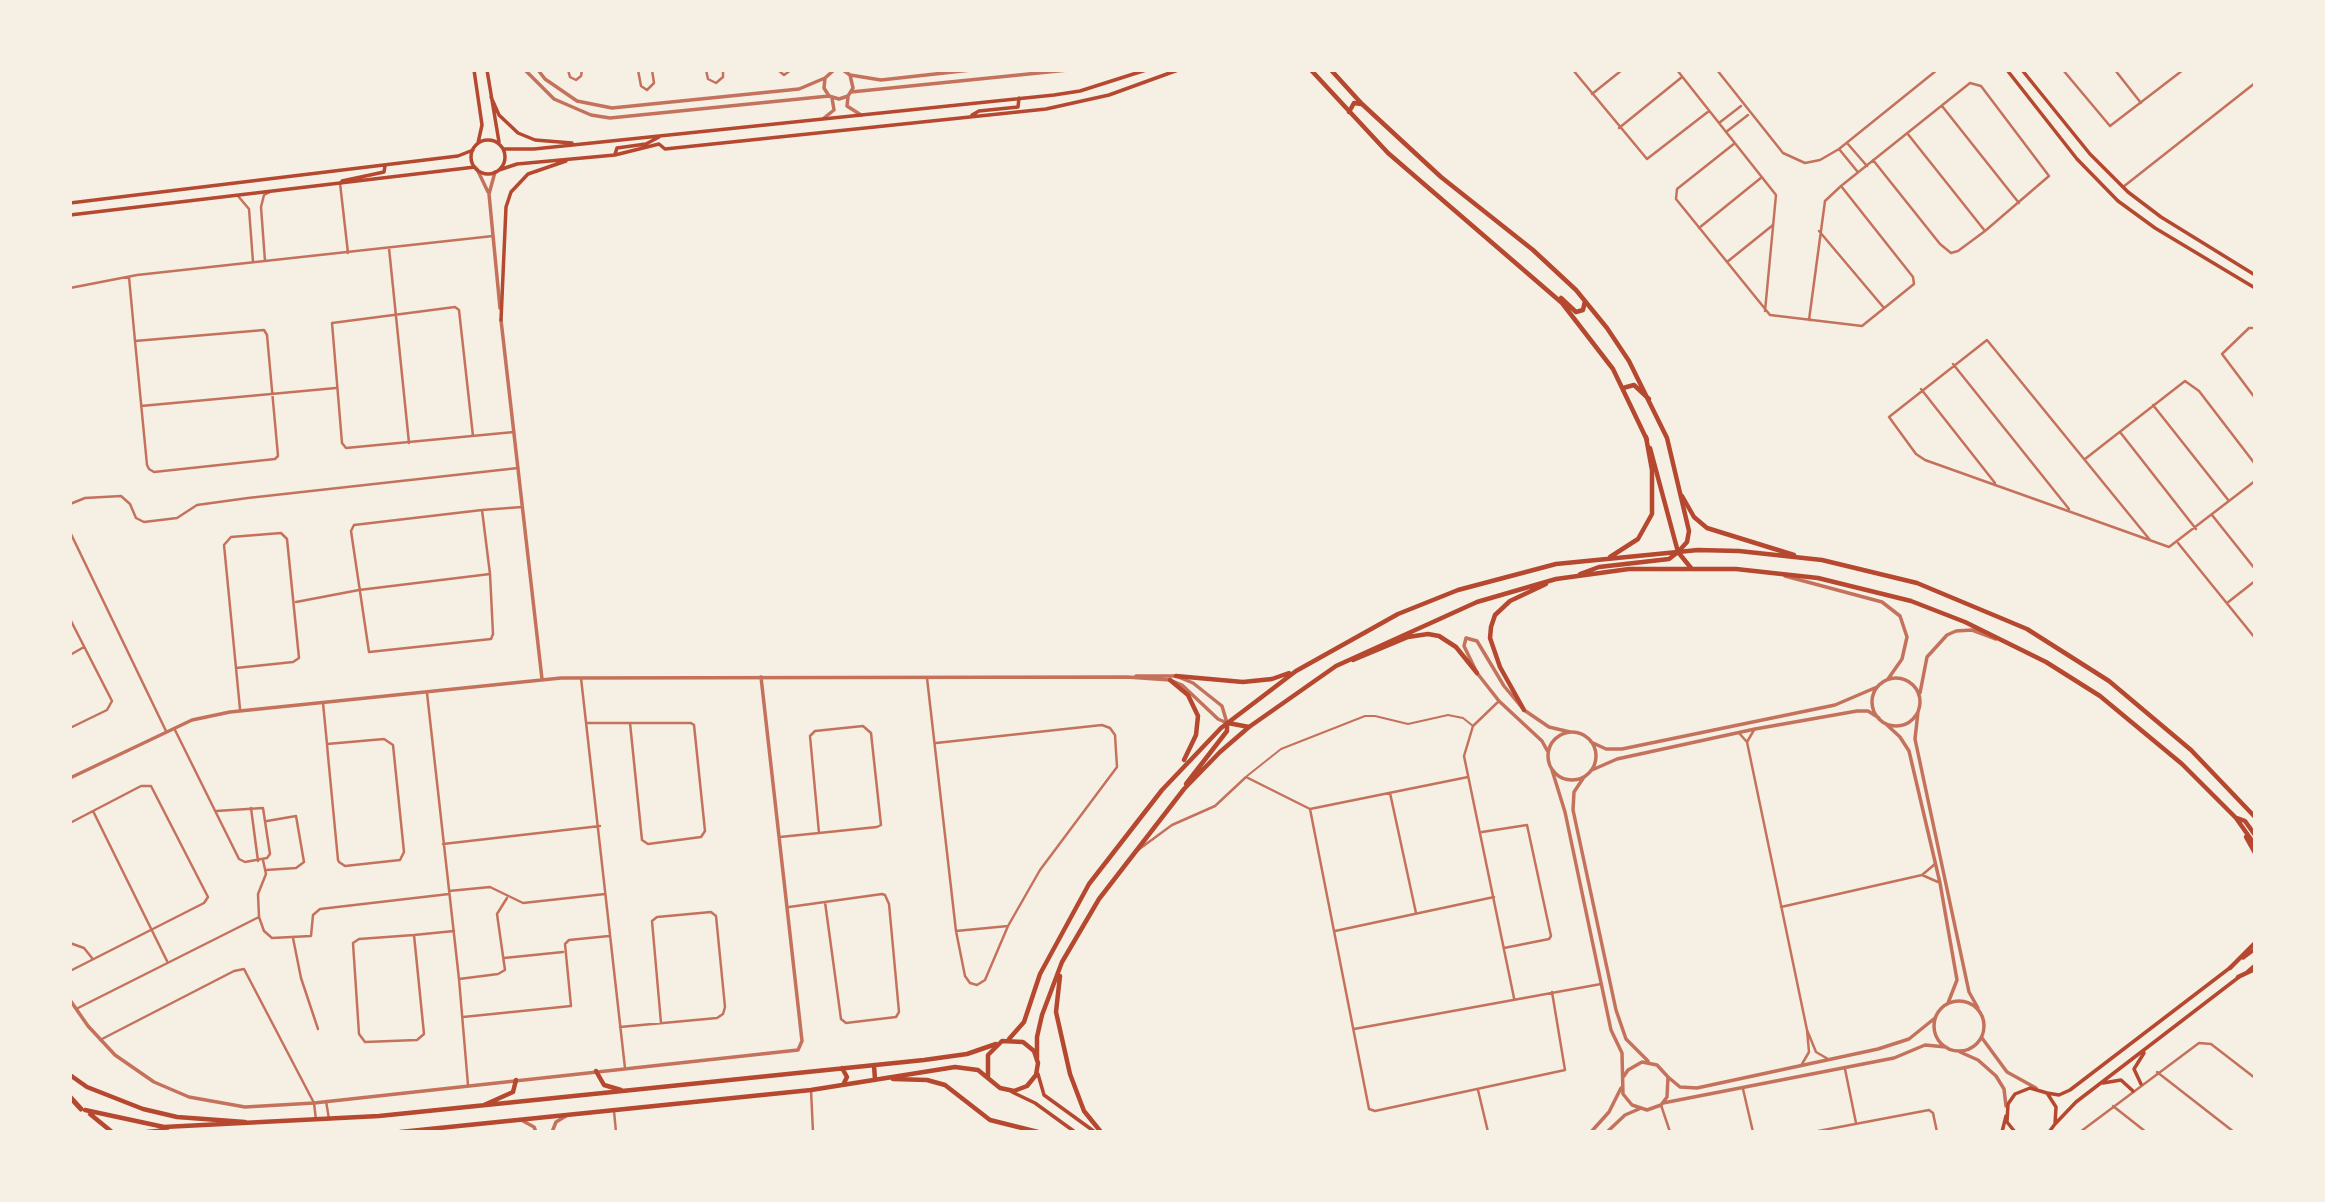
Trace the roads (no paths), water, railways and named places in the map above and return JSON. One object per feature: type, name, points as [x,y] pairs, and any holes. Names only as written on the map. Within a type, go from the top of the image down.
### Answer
[{"type":"highway","points":[[70,1097],[83,1110]]},
{"type":"main road","points":[[70,204],[458,156],[472,150],[478,143],[482,125],[474,70]]},
{"type":"main road","points":[[487,70],[505,160],[497,171]]},
{"type":"main road","points":[[503,149],[585,143],[1080,91],[1146,70]]},
{"type":"main road","points":[[70,215],[146,204],[476,168],[486,173],[517,164],[615,155],[659,144],[665,149],[1083,102],[1178,70]]},
{"type":"main road","points":[[1311,70],[1388,153],[1523,267],[1562,303],[1591,336],[1623,388],[1646,437],[1678,552],[1691,568]]},
{"type":"main road","points":[[1331,70],[1362,104],[1441,177],[1533,250],[1585,301],[1629,361],[1667,438],[1682,496],[1689,535],[1678,552]]},
{"type":"main road","points":[[2007,70],[2077,159],[2118,201],[2155,228],[2255,288]]},
{"type":"main road","points":[[2022,70],[2090,154],[2123,187],[2161,217],[2255,273]]},
{"type":"main road","points":[[2024,91],[2031,89],[2033,83]]},
{"type":"main road","points":[[491,97],[507,125],[528,139],[585,143]]},
{"type":"main road","points":[[2034,104],[2038,97],[2044,98]]},
{"type":"main road","points":[[970,116],[979,111],[1018,107],[1021,103],[1019,98]]},
{"type":"main road","points":[[1349,114],[1354,103],[1362,104]]},
{"type":"main road","points":[[615,155],[615,148],[650,143],[660,135]]},
{"type":"main road","points":[[478,143],[489,140],[500,144]]},
{"type":"main road","points":[[472,150],[476,168]]},
{"type":"main road","points":[[501,320],[506,206],[512,192],[528,174],[575,159]]},
{"type":"main road","points":[[340,182],[354,176],[384,172],[387,168],[383,165]]},
{"type":"main road","points":[[146,204],[148,195],[174,190]]},
{"type":"main road","points":[[1523,267],[1532,271],[1576,312],[1583,310],[1585,301]]},
{"type":"main road","points":[[1623,388],[1634,385],[1650,400]]},
{"type":"main road","points":[[1609,558],[1638,539],[1651,514],[1652,470],[1646,437]]},
{"type":"main road","points":[[1682,496],[1694,517],[1707,528],[1781,549],[1798,557]]},
{"type":"main road","points":[[1576,576],[1599,567],[1678,552],[1739,551],[1798,557],[1861,568],[1917,583],[1971,604],[2055,645],[2109,681],[2164,725],[2219,777],[2255,817]]},
{"type":"main road","points":[[147,1132],[477,1108],[967,1054],[996,1044],[1009,1039],[1024,1022],[1040,974],[1089,884],[1173,777],[1227,723],[1296,671],[1398,614],[1458,590],[1556,565],[1609,558],[1669,555]]},
{"type":"main road","points":[[1095,1132],[1044,1095],[1040,1087],[1037,1058],[1038,1028],[1062,962],[1099,899],[1184,789],[1249,727],[1336,666],[1477,602],[1556,579],[1629,569],[1759,571],[1818,578],[1911,601],[1965,622],[2056,668],[2124,714],[2182,764],[2236,818],[2255,845]]},
{"type":"main road","points":[[1524,710],[1500,667],[1490,638],[1491,626],[1495,615],[1510,601],[1556,579]]},
{"type":"main road","points":[[1336,666],[1370,655],[1408,636],[1428,634],[1438,636],[1456,647],[1477,673]]},
{"type":"main road","points":[[1176,676],[1257,681],[1296,671]]},
{"type":"main road","points":[[1170,680],[1188,695],[1198,716],[1196,735],[1173,777]]},
{"type":"main road","points":[[1227,723],[1249,727]]},
{"type":"main road","points":[[1184,789],[1196,768],[1227,732],[1227,723]]},
{"type":"main road","points":[[2236,818],[2245,821],[2255,835]]},
{"type":"main road","points":[[2236,818],[2255,853]]},
{"type":"main road","points":[[2230,968],[2255,943]]},
{"type":"main road","points":[[2002,1132],[2006,1112],[2015,1094],[2030,1088],[2059,1095],[2070,1090],[2255,949]]},
{"type":"main road","points":[[1062,962],[1056,1000],[1065,1051],[1080,1103],[1101,1132]]},
{"type":"main road","points":[[2049,1132],[2066,1111],[2098,1085],[2255,967]]},
{"type":"main road","points":[[1009,1039],[1029,1046],[1037,1058]]},
{"type":"main road","points":[[988,1076],[986,1062],[996,1044]]},
{"type":"main road","points":[[2141,1084],[2134,1069],[2149,1046]]},
{"type":"main road","points":[[874,1065],[875,1080]]},
{"type":"main road","points":[[842,1068],[847,1077],[842,1085]]},
{"type":"main road","points":[[400,1132],[811,1090],[955,1068],[971,1068],[1035,1103],[1076,1132]]},
{"type":"main road","points":[[1007,1090],[1027,1086],[1038,1069]]},
{"type":"main road","points":[[596,1071],[604,1085],[625,1091]]},
{"type":"main road","points":[[70,1075],[108,1097],[159,1113],[202,1120],[267,1123]]},
{"type":"main road","points":[[889,1078],[927,1080],[945,1085],[990,1120],[1038,1132]]},
{"type":"main road","points":[[477,1108],[513,1092],[516,1080]]},
{"type":"main road","points":[[2098,1085],[2121,1080],[2133,1091]]},
{"type":"main road","points":[[2047,1093],[2056,1107],[2055,1124]]},
{"type":"main road","points":[[70,1105],[164,1127],[206,1127]]},
{"type":"main road","points":[[83,1110],[112,1132]]},
{"type":"main road","points":[[2006,1112],[2015,1132]]},
{"type":"street","points":[[524,70],[554,99],[592,115],[628,117],[1068,70]]},
{"type":"street","points":[[538,70],[560,91],[592,105],[612,108],[799,89],[824,78],[829,71],[834,70]]},
{"type":"street","points":[[568,70],[574,79],[581,76],[582,70]]},
{"type":"street","points":[[638,70],[639,83],[647,90],[654,83],[652,70]]},
{"type":"street","points":[[706,70],[708,79],[716,83],[723,77],[723,70]]},
{"type":"street","points":[[778,70],[784,75],[791,70]]},
{"type":"street","points":[[846,72],[881,80],[971,70]]},
{"type":"street","points":[[1573,70],[1643,158],[1650,159],[1709,111]]},
{"type":"street","points":[[1592,94],[1622,70]]},
{"type":"street","points":[[1677,70],[1776,195],[1765,311]]},
{"type":"street","points":[[1717,70],[1749,114],[1783,153],[1798,162],[1820,160],[1839,149],[1937,70]]},
{"type":"street","points":[[2063,70],[2106,124],[2114,125],[2183,70]]},
{"type":"street","points":[[2115,70],[2141,103]]},
{"type":"street","points":[[2171,70],[2176,76]]},
{"type":"street","points":[[846,72],[853,84],[847,106],[861,115]]},
{"type":"street","points":[[947,73],[944,77],[947,82]]},
{"type":"street","points":[[936,74],[937,83]]},
{"type":"street","points":[[1619,128],[1682,76]]},
{"type":"street","points":[[823,119],[834,110],[831,97],[824,88],[824,78]]},
{"type":"street","points":[[1809,320],[1825,201],[1858,172],[1867,166],[1873,160],[1970,83],[1981,86],[2049,174],[2046,181],[1985,230],[1958,251],[1948,253],[1873,160]]},
{"type":"street","points":[[2123,187],[2255,83]]},
{"type":"street","points":[[700,100],[701,110]]},
{"type":"street","points":[[687,101],[691,105],[689,111]]},
{"type":"street","points":[[1719,123],[1742,105]]},
{"type":"street","points":[[1942,106],[2019,203]]},
{"type":"street","points":[[1726,132],[1749,114]]},
{"type":"street","points":[[1907,133],[1985,230]]},
{"type":"street","points":[[1734,143],[1677,190],[1676,199],[1770,315],[1859,326],[1884,309],[1915,281],[1841,186]]},
{"type":"street","points":[[1847,143],[1867,166]]},
{"type":"street","points":[[1839,149],[1858,172]]},
{"type":"street","points":[[476,168],[489,194],[542,679]]},
{"type":"street","points":[[489,194],[497,171]]},
{"type":"street","points":[[1699,228],[1762,177]]},
{"type":"street","points":[[340,182],[348,253]]},
{"type":"street","points":[[265,261],[261,207],[264,195],[271,191]]},
{"type":"street","points":[[236,195],[249,209],[253,262]]},
{"type":"street","points":[[1727,262],[1775,223]]},
{"type":"street","points":[[1819,231],[1884,309]]},
{"type":"street","points":[[70,288],[129,277],[493,236]]},
{"type":"street","points":[[389,248],[409,443]]},
{"type":"street","points":[[129,277],[141,406],[147,465],[154,472],[277,457],[279,453],[267,335],[261,328],[135,341]]},
{"type":"street","points":[[473,436],[459,310],[455,307],[332,323],[342,443],[346,448],[409,443],[514,432]]},
{"type":"street","points":[[2255,328],[2249,328],[2222,354],[2255,398]]},
{"type":"street","points":[[2150,540],[1987,340],[1921,389],[1889,417],[1916,454],[1926,460],[2169,547],[2178,543],[2255,481]]},
{"type":"street","points":[[1953,364],[2071,511]]},
{"type":"street","points":[[2085,459],[2180,383],[2191,383],[2255,464]]},
{"type":"street","points":[[141,406],[336,388]]},
{"type":"street","points":[[1921,389],[1996,485]]},
{"type":"street","points":[[2153,405],[2229,501]]},
{"type":"street","points":[[2120,432],[2196,529]]},
{"type":"street","points":[[70,503],[85,498],[121,496],[130,504],[136,518],[144,522],[177,518],[197,505],[518,468]]},
{"type":"street","points":[[482,510],[494,634],[485,642],[371,653],[366,648],[351,531],[355,525],[482,510],[523,507]]},
{"type":"street","points":[[2212,515],[2255,569]]},
{"type":"street","points":[[70,532],[166,731]]},
{"type":"street","points":[[236,668],[298,660],[300,654],[285,535],[278,532],[228,539],[224,545],[240,711]]},
{"type":"street","points":[[2178,543],[2255,638]]},
{"type":"street","points":[[1591,1132],[1609,1112],[1624,1076],[1622,1053],[1614,1037],[1601,984],[1565,812],[1548,752],[1537,736],[1499,701],[1477,673],[1464,646],[1469,636],[1477,640],[1504,686],[1524,710],[1549,727],[1582,734],[1606,750],[1622,749],[1835,705],[1877,687],[1888,679],[1902,659],[1907,637],[1900,616],[1892,608],[1844,590],[1759,571]]},
{"type":"street","points":[[295,602],[359,590],[490,574]]},
{"type":"street","points":[[2227,603],[2255,581]]},
{"type":"street","points":[[70,619],[112,703],[107,710],[70,728]]},
{"type":"street","points":[[1958,1051],[1968,1050],[1982,1037],[1985,1027],[1969,992],[1915,739],[1922,669],[1927,657],[1950,634],[1972,630],[2015,647]]},
{"type":"street","points":[[70,655],[84,647]]},
{"type":"street","points":[[70,778],[192,720],[240,711],[542,679],[1176,676],[1209,693],[1222,706],[1227,723]]},
{"type":"street","points":[[70,1000],[100,1040],[144,1076],[189,1097],[245,1107],[314,1103],[800,1048],[802,1041],[789,907],[761,677]]},
{"type":"street","points":[[1127,677],[1170,680],[1190,691],[1218,719],[1227,723]]},
{"type":"street","points":[[581,678],[600,826],[609,936],[625,1068]]},
{"type":"street","points":[[927,678],[956,931],[965,976],[970,983],[977,985],[985,980],[1008,926],[1049,856],[1117,767],[1115,735],[1110,728],[1102,724],[936,743]]},
{"type":"street","points":[[1888,679],[1911,682],[1920,695]]},
{"type":"street","points":[[1877,687],[1872,703],[1879,718]]},
{"type":"street","points":[[427,693],[463,1017],[468,1085]]},
{"type":"street","points":[[1499,701],[1473,726],[1465,745],[1468,777],[1514,998]]},
{"type":"street","points":[[323,703],[327,744],[340,864],[345,866],[400,860],[404,852],[393,745],[384,739],[327,744]]},
{"type":"street","points":[[1857,711],[1868,711],[1879,718],[1900,737],[1909,751],[1940,883],[1957,980],[1948,1003],[1921,1032],[1901,1043],[1697,1088],[1680,1087],[1626,1039],[1616,1010],[1573,810],[1574,792],[1592,770],[1612,761],[1737,732],[1857,711]]},
{"type":"street","points":[[1886,724],[1908,723],[1919,712]]},
{"type":"street","points":[[587,723],[630,723],[691,723],[696,726],[705,831],[701,837],[648,844],[642,840],[630,723]]},
{"type":"street","points":[[174,728],[239,859],[245,862],[260,860],[270,854],[263,808],[216,811]]},
{"type":"street","points":[[780,837],[819,833],[877,827],[882,823],[871,733],[867,728],[815,730],[810,736],[819,833]]},
{"type":"street","points":[[1747,742],[1755,729]]},
{"type":"street","points":[[1548,752],[1555,738],[1570,732]]},
{"type":"street","points":[[1737,732],[1747,742],[1807,1030],[1810,1052],[1799,1066]]},
{"type":"street","points":[[1591,742],[1596,753],[1592,770]]},
{"type":"street","points":[[1552,770],[1567,780],[1584,777]]},
{"type":"street","points":[[1131,856],[1172,825],[1215,806],[1246,777],[1310,809],[1468,777]]},
{"type":"street","points":[[70,823],[141,786],[153,788],[208,894],[204,903],[70,971]]},
{"type":"street","points":[[1390,793],[1416,914]]},
{"type":"street","points":[[251,807],[260,860],[266,870],[258,894],[259,917],[261,927],[272,938],[311,936],[313,913],[320,909],[490,887],[523,903],[605,894]]},
{"type":"street","points":[[1310,809],[1369,1110],[1478,1090],[1565,1070],[1552,992]]},
{"type":"street","points":[[93,811],[167,961]]},
{"type":"street","points":[[266,870],[296,868],[304,862],[296,816],[267,821]]},
{"type":"street","points":[[1480,832],[1527,825],[1551,936],[1549,939],[1504,948]]},
{"type":"street","points":[[442,844],[600,826]]},
{"type":"street","points":[[1781,907],[1922,875],[1935,863]]},
{"type":"street","points":[[1922,875],[1940,883]]},
{"type":"street","points":[[789,907],[882,894],[887,898],[899,1012],[896,1017],[846,1023],[841,1019],[825,902]]},
{"type":"street","points":[[459,979],[502,973],[504,958],[497,914],[508,897]]},
{"type":"street","points":[[1335,931],[1494,897]]},
{"type":"street","points":[[620,1027],[717,1018],[723,1014],[725,1007],[716,916],[711,912],[653,920],[661,1023]]},
{"type":"street","points":[[76,1009],[259,917]]},
{"type":"street","points":[[956,931],[1008,926]]},
{"type":"street","points":[[414,934],[424,1034],[417,1040],[365,1042],[359,1034],[351,945],[359,939],[414,934],[454,931]]},
{"type":"street","points":[[463,1017],[571,1006],[564,945],[569,940],[609,936]]},
{"type":"street","points":[[293,939],[301,978],[318,1030]]},
{"type":"street","points":[[70,943],[84,948],[93,959]]},
{"type":"street","points":[[504,958],[565,951]]},
{"type":"street","points":[[100,1040],[241,969],[247,972],[314,1103],[316,1120]]},
{"type":"street","points":[[1354,1029],[1601,984]]},
{"type":"street","points":[[1948,1003],[1964,1001],[1978,1008]]},
{"type":"street","points":[[1935,1018],[1935,1034],[1946,1047]]},
{"type":"street","points":[[1807,1030],[1816,1052],[1829,1059]]},
{"type":"street","points":[[1982,1037],[2007,1072],[2038,1089]]},
{"type":"street","points":[[2080,1132],[2189,1049],[2207,1043],[2255,1078]]},
{"type":"street","points":[[1622,1086],[1627,1100],[1639,1109],[1647,1110],[1662,1104],[1894,1058],[1925,1045],[1946,1047],[1978,1060],[1996,1076],[2004,1089],[2006,1112]]},
{"type":"street","points":[[1624,1076],[1634,1065],[1650,1062]]},
{"type":"street","points":[[1845,1069],[1856,1123]]},
{"type":"street","points":[[2157,1072],[2234,1132]]},
{"type":"street","points":[[1668,1077],[1670,1090],[1662,1104],[1670,1132]]},
{"type":"street","points":[[1743,1089],[1753,1132]]},
{"type":"street","points":[[811,1090],[813,1132]]},
{"type":"street","points":[[1478,1090],[1488,1132]]},
{"type":"street","points":[[326,1101],[329,1119]]},
{"type":"street","points":[[2113,1106],[2146,1132]]},
{"type":"street","points":[[1607,1132],[1625,1115],[1639,1109]]},
{"type":"street","points":[[614,1110],[616,1132]]},
{"type":"street","points":[[1813,1132],[1929,1110],[1934,1116],[1937,1132]]},
{"type":"street","points":[[552,1132],[556,1122],[572,1115]]},
{"type":"street","points":[[518,1120],[530,1124],[536,1132]]},
{"type":"lane","points":[[1246,777],[1281,749],[1365,716],[1408,723],[1448,715],[1463,719],[1473,726]]}]
